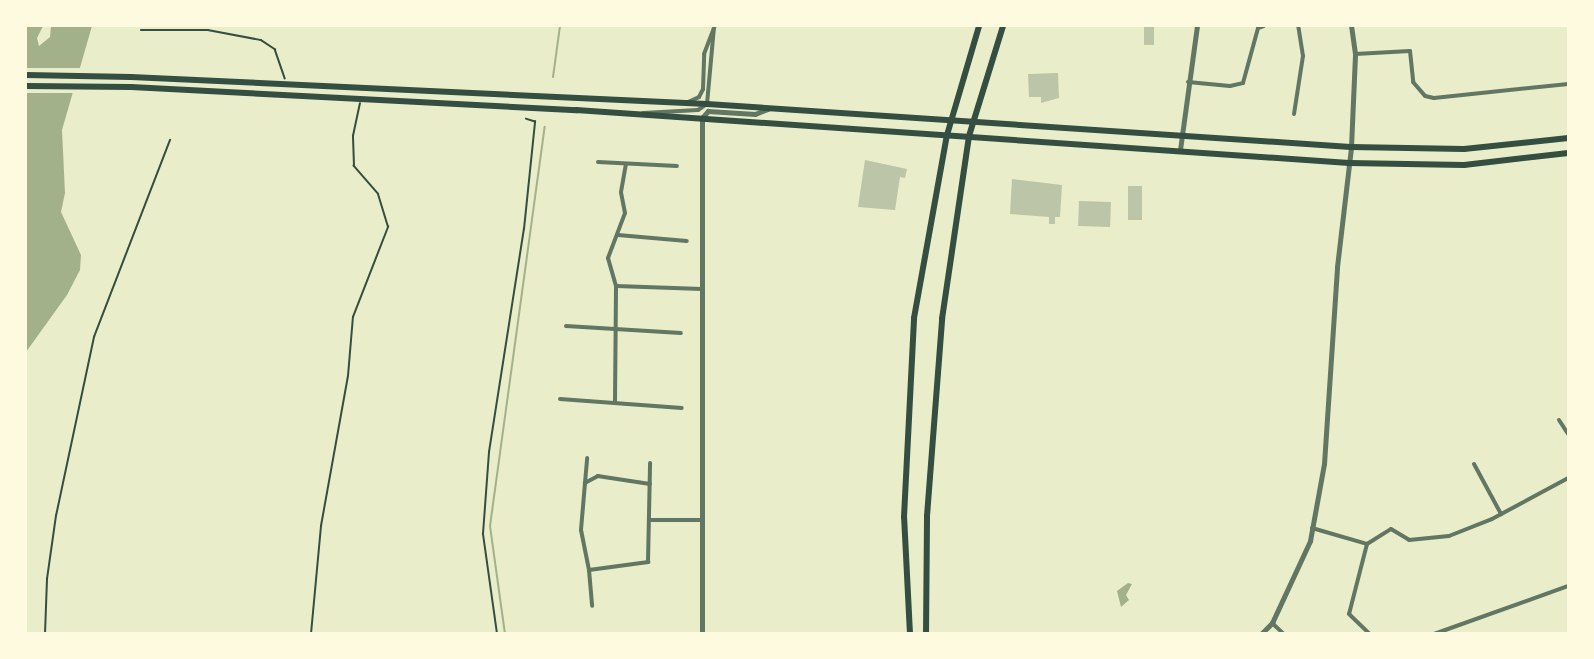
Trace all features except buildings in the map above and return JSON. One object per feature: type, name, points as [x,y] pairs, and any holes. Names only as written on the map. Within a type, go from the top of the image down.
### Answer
[{"type":"main road","points":[[910,633],[904,517],[914,318],[948,135],[979,26]]},
{"type":"main road","points":[[926,633],[927,516],[941,331],[969,136],[1004,26]]},
{"type":"main road","points":[[26,75],[707,104],[1351,147],[1464,149],[1569,138]]},
{"type":"main road","points":[[26,86],[131,87],[636,114],[1349,163],[1464,165],[1569,153]]},
{"type":"street","points":[[687,103],[699,97],[703,89],[705,52],[714,26]]},
{"type":"street","points":[[636,114],[698,110],[707,104],[714,26]]},
{"type":"street","points":[[1180,150],[1197,26]]},
{"type":"street","points":[[1188,82],[1230,86],[1243,83],[1258,28],[1264,26]]},
{"type":"street","points":[[1294,114],[1303,56],[1298,26]]},
{"type":"street","points":[[1261,633],[1272,623],[1310,541],[1324,464],[1337,267],[1351,147],[1355,54],[1351,26]]},
{"type":"street","points":[[1355,54],[1410,51],[1413,82],[1425,96],[1434,98],[1569,84]]},
{"type":"street","points":[[702,633],[702,118],[708,111],[755,114],[772,108]]},
{"type":"street","points":[[598,162],[677,166]]},
{"type":"street","points":[[615,403],[616,286],[608,258],[625,213],[621,192],[626,164]]},
{"type":"street","points":[[618,235],[687,241]]},
{"type":"street","points":[[616,286],[702,289]]},
{"type":"street","points":[[566,326],[681,333]]},
{"type":"street","points":[[560,399],[682,408]]},
{"type":"street","points":[[1559,420],[1569,434]]},
{"type":"street","points":[[587,458],[581,531],[589,570],[592,606]]},
{"type":"street","points":[[589,570],[648,562],[650,463]]},
{"type":"street","points":[[1474,464],[1501,514]]},
{"type":"street","points":[[585,483],[598,476],[650,484]]},
{"type":"street","points":[[1370,633],[1349,614],[1367,544],[1390,529],[1410,540],[1449,536],[1501,514],[1569,478]]},
{"type":"street","points":[[649,520],[702,520]]},
{"type":"street","points":[[1312,528],[1367,544]]},
{"type":"street","points":[[1434,633],[1569,586]]},
{"type":"street","points":[[1272,623],[1284,633]]},
{"type":"path","points":[[141,30],[208,30],[261,40],[275,49],[280,72],[291,80]]},
{"type":"path","points":[[311,633],[321,526],[348,376],[353,317],[388,227],[378,194],[354,166],[353,136],[360,98]]},
{"type":"path","points":[[496,633],[483,534],[489,452],[524,229],[535,122],[526,118]]},
{"type":"path","points":[[45,633],[47,579],[56,516],[94,337],[170,140]]},
{"type":"shaded area","points":[[26,26],[43,26],[37,38],[39,46],[50,37],[51,26],[92,26],[62,130],[65,193],[61,212],[81,255],[80,270],[67,295],[26,352]]},
{"type":"shaded area","points":[[1128,583],[1132,584],[1126,595],[1129,600],[1121,607],[1117,591]]},
{"type":"pier","points":[[26,68],[81,68],[81,93],[26,93]]},
{"type":"waterway","points":[[553,77],[560,26]]},
{"type":"waterway","points":[[505,634],[490,526],[545,127]]}]
